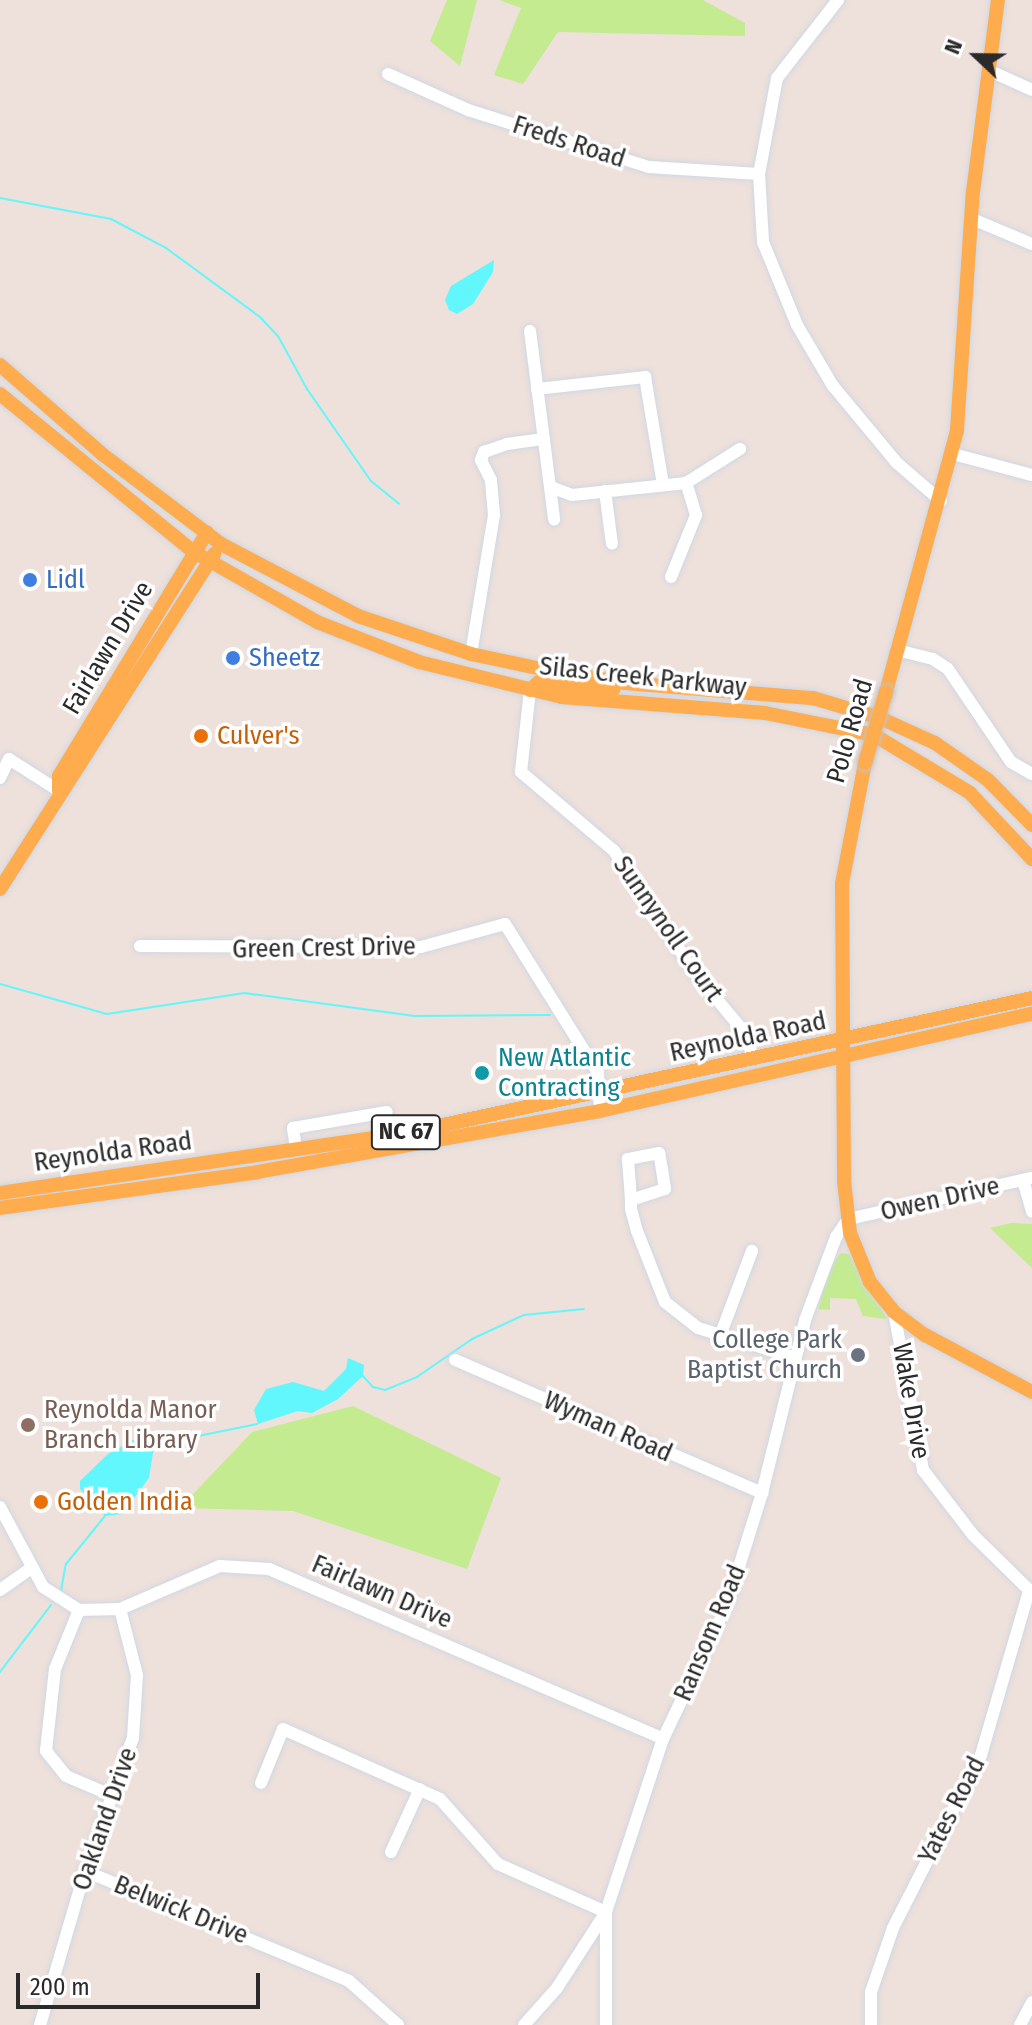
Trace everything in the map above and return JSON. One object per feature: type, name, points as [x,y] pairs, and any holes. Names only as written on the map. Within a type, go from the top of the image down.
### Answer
[{"type":"main road","name":"Polo Road","points":[[998,0],[970,218],[953,454],[865,763],[842,884],[843,1047],[848,1219],[864,1270],[894,1312],[918,1331],[1032,1392]]},
{"type":"main road","name":"Silas Creek Parkway","points":[[0,365],[102,454],[221,544],[358,616],[471,654],[625,683],[813,698],[880,718],[935,743],[967,765],[1032,825]]},
{"type":"main road","name":"Silas Creek Parkway","points":[[0,394],[194,552],[271,599],[365,643],[530,690],[765,713],[874,735],[970,793],[1032,859]]},
{"type":"main road","name":"Fairlawn Drive","points":[[59,791],[59,776],[207,533]]},
{"type":"main road","name":"Fairlawn Drive","points":[[0,889],[59,791],[73,783],[221,544]]},
{"type":"main road","points":[[530,690],[539,682],[633,690],[674,685]]},
{"type":"main road","name":"Reynolda Road","points":[[0,1208],[258,1172],[600,1111],[1032,998]]},
{"type":"main road","name":"Reynolda Road","points":[[0,1193],[401,1134],[601,1095],[753,1058],[843,1047],[1032,1014]]},
{"type":"street","points":[[838,0],[777,78],[759,174],[763,242],[797,325],[848,407],[897,463],[941,501]]},
{"type":"street","points":[[988,70],[1032,90]]},
{"type":"street","name":"Freds Road","points":[[388,74],[468,110],[649,167],[759,174]]},
{"type":"street","points":[[970,218],[1032,244]]},
{"type":"street","points":[[530,331],[553,488],[554,519]]},
{"type":"street","points":[[537,389],[645,377],[663,484]]},
{"type":"street","points":[[471,654],[494,515],[491,480],[481,460],[484,452],[544,439]]},
{"type":"street","points":[[553,488],[572,495],[686,483],[740,449]]},
{"type":"street","points":[[953,454],[1032,475]]},
{"type":"street","points":[[671,577],[696,515],[686,483]]},
{"type":"street","points":[[605,491],[612,544]]},
{"type":"street","points":[[897,650],[933,659],[948,669],[1011,762],[1032,774]]},
{"type":"street","name":"Sunnynoll Court","points":[[530,690],[521,772],[614,851],[694,972],[745,1033],[753,1058]]},
{"type":"street","points":[[0,778],[9,759],[59,791]]},
{"type":"street","name":"Green Crest Drive","points":[[140,946],[421,947],[505,924],[598,1073],[601,1095]]},
{"type":"street","points":[[600,1111],[601,1095]]},
{"type":"street","points":[[296,1148],[293,1128],[387,1112]]},
{"type":"street","points":[[1028,1179],[1032,1212]]},
{"type":"street","name":"Owen Drive","points":[[848,1219],[1028,1179]]},
{"type":"street","points":[[631,1200],[643,1250],[665,1302],[680,1317],[720,1336],[796,1358]]},
{"type":"street","name":"Ransom Road","points":[[524,2025],[557,1988],[606,1912],[663,1739],[720,1623],[762,1493],[824,1259],[848,1219]]},
{"type":"street","points":[[720,1336],[752,1251]]},
{"type":"street","name":"Wake Drive","points":[[894,1312],[923,1470],[948,1508],[1031,1592]]},
{"type":"street","name":"Wyman Road","points":[[455,1360],[762,1493]]},
{"type":"street","points":[[0,1507],[30,1569],[43,1587],[77,1609],[55,1669],[46,1751],[66,1776],[113,1796]]},
{"type":"street","name":"Fairlawn Drive","points":[[77,1609],[120,1609],[220,1566],[269,1569],[663,1739]]},
{"type":"street","points":[[0,1590],[30,1569]]},
{"type":"street","name":"Yates Road","points":[[871,2025],[871,1992],[893,1928],[981,1755],[1031,1592]]},
{"type":"street","name":"Oakland Drive","points":[[40,2025],[69,1939],[85,1871],[113,1796],[139,1705],[137,1675],[120,1609]]},
{"type":"street","points":[[261,1783],[283,1729],[420,1789],[456,1811],[498,1864],[606,1912],[606,2025]]},
{"type":"street","points":[[391,1852],[420,1789]]},
{"type":"street","name":"Belwick Drive","points":[[85,1871],[349,1981],[398,2025]]},
{"type":"street","points":[[1020,2025],[1032,2002]]},
{"type":"green space","points":[[447,0],[477,0],[460,66],[430,41]]},
{"type":"green space","points":[[499,0],[703,0],[745,23],[745,36],[558,32],[523,84],[494,75],[521,8]]},
{"type":"green space","points":[[1011,1223],[1032,1224],[1032,1268],[990,1228]]},
{"type":"green space","points":[[841,1253],[849,1254],[887,1319],[863,1316],[856,1299],[830,1298],[830,1310],[818,1309],[828,1269]]},
{"type":"green space","points":[[353,1406],[501,1478],[467,1569],[293,1511],[180,1508],[252,1432]]},
{"type":"water","points":[[494,260],[493,272],[473,304],[457,314],[449,310],[445,300],[451,286]]},
{"type":"water","points":[[348,1358],[364,1365],[363,1376],[338,1399],[312,1413],[298,1411],[258,1424],[254,1410],[266,1389],[293,1382],[324,1391],[346,1369]]},
{"type":"water","points":[[140,1436],[154,1446],[149,1478],[122,1514],[105,1516],[80,1489],[80,1481],[108,1454]]},
{"type":"waterway","points":[[0,198],[111,219],[166,248],[260,317],[278,336],[307,389],[371,481],[399,504]]},
{"type":"waterway","points":[[0,984],[107,1014],[244,993],[414,1016],[550,1015]]},
{"type":"waterway","points":[[363,1376],[373,1387],[385,1390],[417,1377],[472,1339],[524,1315],[584,1309]]},
{"type":"waterway","points":[[154,1445],[257,1424]]},
{"type":"waterway","points":[[61,1591],[66,1564],[105,1516]]},
{"type":"waterway","points":[[0,1672],[51,1605]]},
{"type":"place","name":"Lidl","points":[[30,580]]},
{"type":"place","name":"Sheetz","points":[[233,658]]},
{"type":"place","name":"Culver's","points":[[201,736]]},
{"type":"place","name":"New Atlantic Contracting","points":[[482,1073]]},
{"type":"place","name":"College Park Baptist Church","points":[[858,1355]]},
{"type":"place","name":"Reynolda Manor Branch Library","points":[[28,1425]]},
{"type":"place","name":"Golden India","points":[[41,1502]]}]
